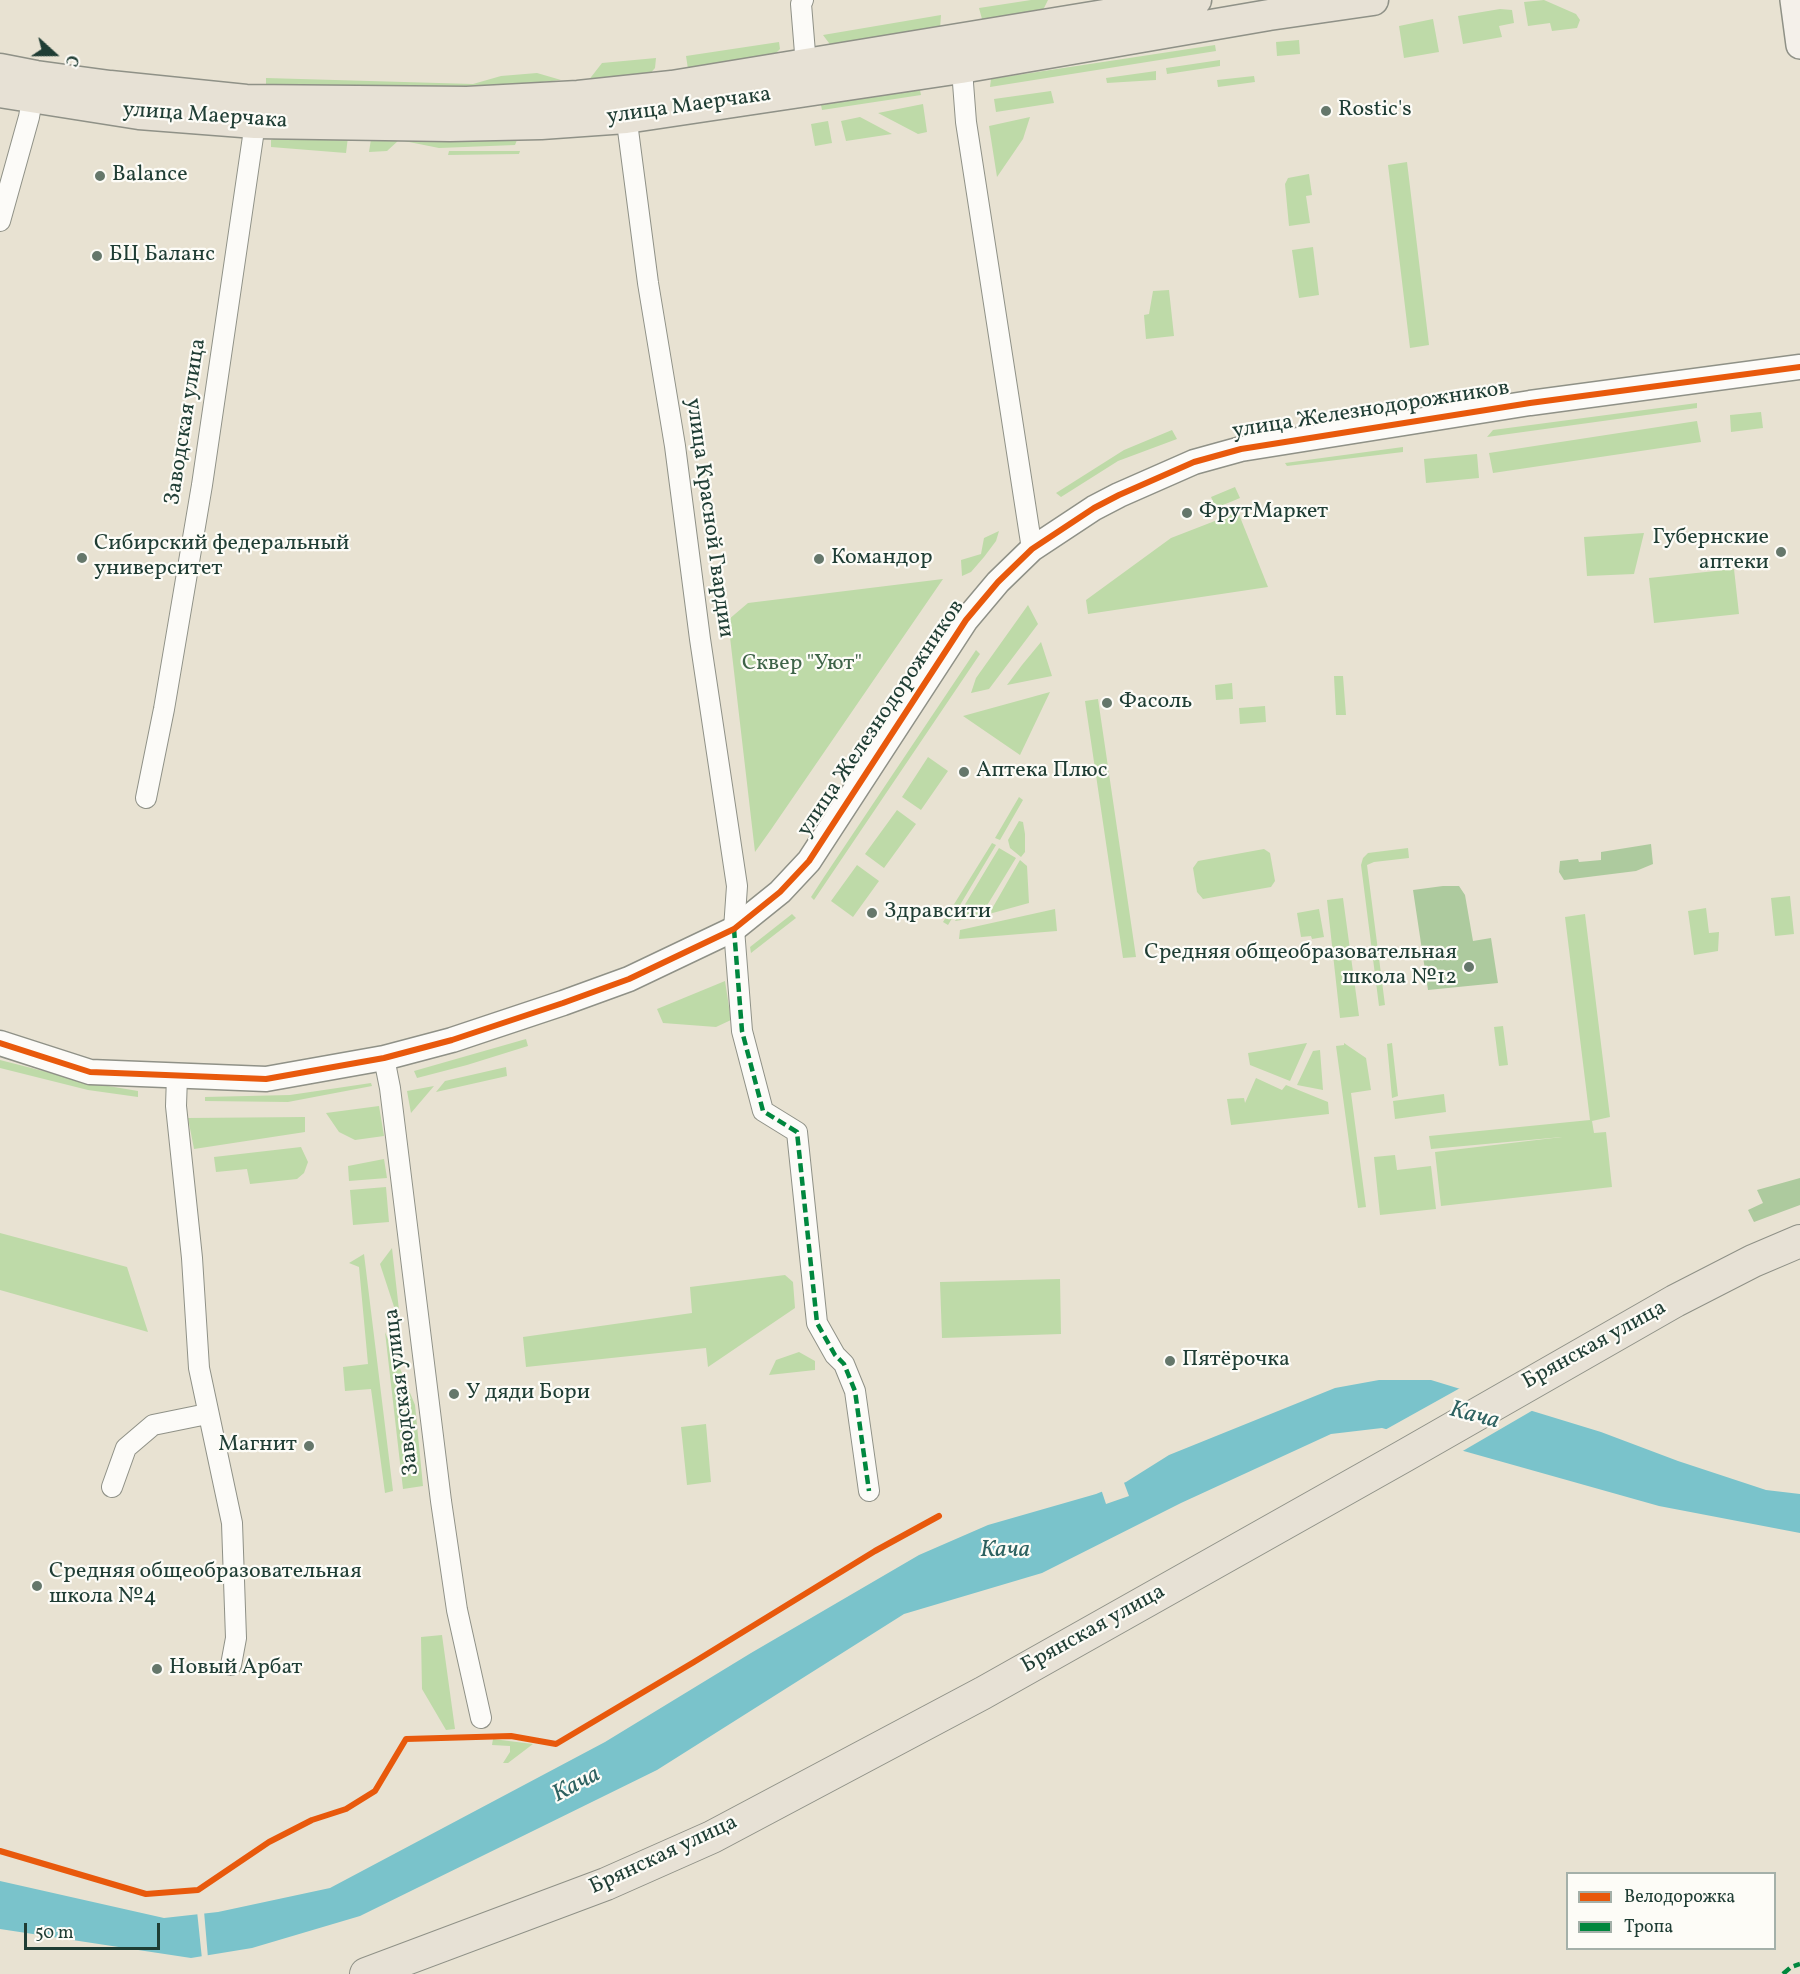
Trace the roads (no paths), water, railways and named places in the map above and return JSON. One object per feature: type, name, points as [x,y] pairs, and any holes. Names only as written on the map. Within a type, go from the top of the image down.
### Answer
[{"type":"highway","name":"Брянская улица","points":[[366,1974],[606,1884],[712,1837],[983,1693],[1715,1279],[1800,1241]]},
{"type":"main road","name":"улица Маерчака","points":[[0,92],[35,87],[246,100],[625,105],[961,54],[1074,19],[1196,0]]},
{"type":"main road","name":"улица Маерчака","points":[[0,69],[35,87],[140,114],[255,123],[450,126],[541,124],[806,65],[961,54],[1080,49],[1269,15],[1374,0]]},
{"type":"main road","points":[[1794,0],[1800,45]]},
{"type":"street","points":[[803,0],[801,4],[806,65]]},
{"type":"street","points":[[961,54],[966,122],[1032,549]]},
{"type":"street","points":[[0,221],[35,87]]},
{"type":"street","name":"улица Красной Гвардии","points":[[625,105],[648,283],[675,446],[700,639],[737,886],[734,929],[742,1031],[763,1111],[797,1132],[817,1323],[835,1354],[844,1364],[855,1391],[868,1491]]},
{"type":"street","name":"Заводская улица","points":[[146,798],[164,709],[202,484],[255,123]]},
{"type":"street","name":"улица Железнодорожников","points":[[0,1043],[90,1072],[266,1079],[384,1058],[452,1040],[628,979],[734,929],[780,892],[809,861],[966,621],[998,582],[1032,549],[1094,508],[1194,462],[1241,449],[1530,403],[1800,367]]},
{"type":"street","name":"Заводская улица","points":[[384,1058],[390,1088],[441,1501],[457,1610],[481,1718]]},
{"type":"street","points":[[177,1076],[176,1106],[192,1258],[199,1368],[232,1523],[236,1638],[231,1665]]},
{"type":"street","points":[[112,1487],[126,1448],[153,1425],[207,1414]]},
{"type":"water","name":"Кача","points":[[1379,1380],[1431,1380],[1601,1432],[1678,1461],[1766,1490],[1800,1494],[1800,1533],[1659,1506],[1382,1428],[1331,1434],[1181,1503],[1042,1573],[904,1614],[657,1770],[360,1916],[252,1948],[191,1958],[0,1929],[0,1881],[164,1918],[218,1912],[330,1888],[605,1742],[919,1555],[988,1525],[1096,1494],[1126,1482],[1169,1455],[1335,1388]]},
{"type":"place","name":"Rostic's","points":[[1326,111]]},
{"type":"place","name":"Balance","points":[[100,176]]},
{"type":"place","name":"БЦ Баланс","points":[[97,256]]},
{"type":"place","name":"ФрутМаркет","points":[[1187,513]]},
{"type":"place","name":"Губернские аптеки","points":[[1781,552]]},
{"type":"place","name":"Сибирский федеральный университет","points":[[82,558]]},
{"type":"place","name":"Командор","points":[[819,559]]},
{"type":"place","name":"Фасоль","points":[[1107,703]]},
{"type":"place","name":"Аптека Плюс","points":[[964,772]]},
{"type":"place","name":"Здравсити","points":[[872,913]]},
{"type":"place","name":"Средняя общеобразовательная школа №12","points":[[1469,967]]},
{"type":"place","name":"Пятёрочка","points":[[1170,1361]]},
{"type":"place","name":"У дяди Бори","points":[[454,1394]]},
{"type":"place","name":"Магнит","points":[[309,1446]]},
{"type":"place","name":"Средняя общеобразовательная школа №4","points":[[37,1586]]},
{"type":"place","name":"Новый Арбат","points":[[157,1669]]},
{"type":"park label","name":"Сквер \"Уют\"","points":[[802,665]]}]
